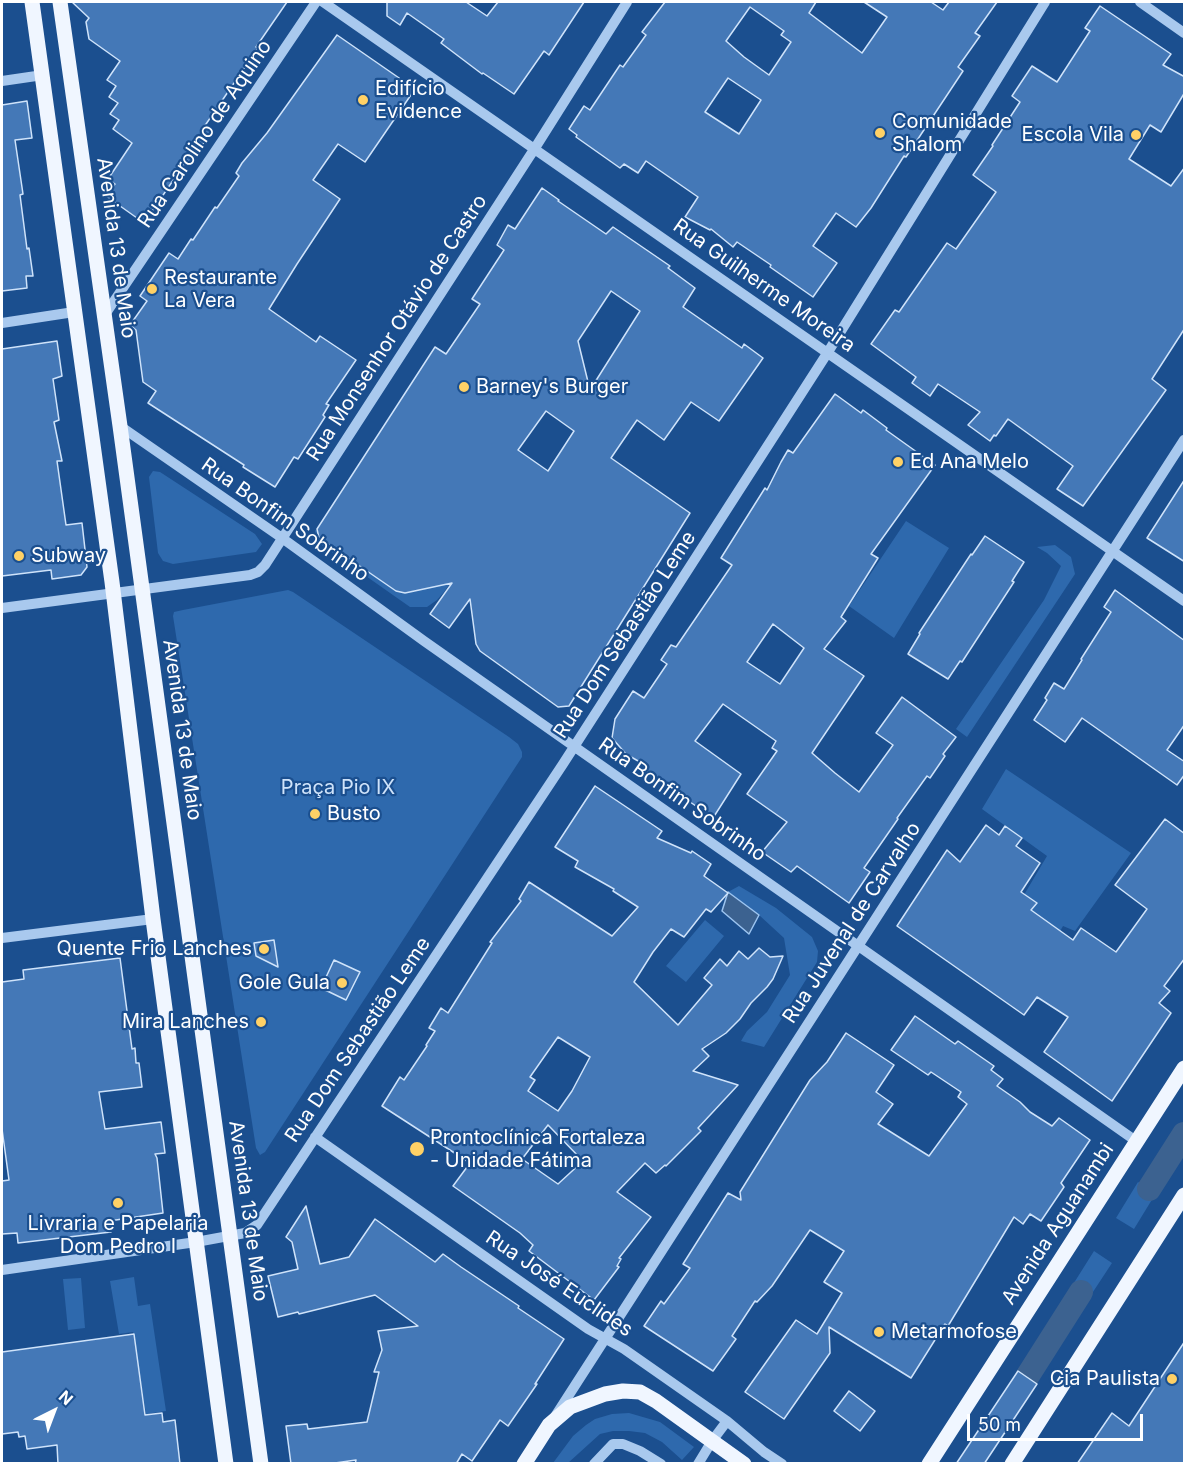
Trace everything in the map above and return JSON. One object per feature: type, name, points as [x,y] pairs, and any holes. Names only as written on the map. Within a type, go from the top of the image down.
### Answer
[{"type":"main road","points":[[32,2],[113,594],[153,919],[226,1464]]},
{"type":"main road","name":"Avenida 13 de Maio","points":[[60,2],[261,1464]]},
{"type":"main road","name":"Avenida Aguanambi","points":[[929,1464],[1136,1140],[1185,1068]]},
{"type":"main road","points":[[1012,1464],[1185,1195]]},
{"type":"main road","points":[[528,1462],[549,1425],[570,1407],[591,1398],[623,1390],[640,1392],[656,1401],[744,1464]]},
{"type":"street","name":"Rua Carolino de Aquino","points":[[104,316],[316,2]]},
{"type":"street","name":"Rua Guilherme Moreira","points":[[322,2],[1185,601]]},
{"type":"street","name":"Rua Monsenhor Otávio de Castro","points":[[2,608],[250,575],[258,572],[265,565],[627,2]]},
{"type":"street","name":"Rua Dom Sebastião Leme","points":[[2,1270],[230,1236],[245,1233],[257,1225],[575,746],[828,352],[1045,2]]},
{"type":"street","points":[[1140,2],[1185,33]]},
{"type":"street","points":[[2,81],[43,75]]},
{"type":"street","points":[[2,323],[74,312]]},
{"type":"street","name":"Rua Bonfim Sobrinho","points":[[120,426],[1136,1140]]},
{"type":"street","name":"Rua Juvenal de Carvalho","points":[[549,1425],[1185,440]]},
{"type":"street","points":[[2,938],[153,919]]},
{"type":"street","name":"Rua José Euclides","points":[[315,1137],[588,1329],[624,1349],[727,1421],[782,1464]]},
{"type":"street","points":[[698,1464],[727,1421]]},
{"type":"street","points":[[594,1464],[613,1444],[623,1444],[661,1464]]},
{"type":"green space","points":[[153,471],[160,472],[255,534],[262,544],[256,552],[173,564],[163,561],[158,553],[149,477]]},
{"type":"green space","points":[[906,521],[949,548],[894,638],[849,606]]},
{"type":"green space","points":[[315,530],[349,538],[476,546],[437,600],[427,607],[410,607],[316,541]]},
{"type":"green space","points":[[1055,545],[1071,557],[1075,574],[967,737],[956,729],[1044,600],[1061,566],[1037,547]]},
{"type":"green space","name":"Praça Pio IX","points":[[288,590],[509,737],[518,744],[522,757],[265,1152],[260,1155],[256,1148],[173,616],[174,612]]},
{"type":"green space","points":[[1006,769],[1131,853],[1075,931],[1063,926],[1058,935],[1018,905],[1047,856],[982,809]]},
{"type":"green space","points":[[739,886],[776,908],[812,937],[818,951],[817,962],[764,1047],[741,1041],[747,1031],[767,1012],[790,975],[784,938],[759,915],[728,892]]},
{"type":"green space","points":[[705,920],[724,936],[686,982],[666,966]]},
{"type":"green space","points":[[1138,1182],[1156,1193],[1134,1229],[1116,1218]]},
{"type":"green space","points":[[1094,1251],[1112,1263],[1089,1298],[1072,1286]]},
{"type":"green space","points":[[134,1277],[138,1306],[150,1304],[166,1411],[146,1414],[133,1332],[119,1334],[110,1281]]},
{"type":"green space","points":[[81,1278],[85,1328],[68,1330],[63,1279]]},
{"type":"green space","points":[[629,1413],[660,1422],[694,1447],[682,1460],[662,1442],[645,1433],[613,1431],[600,1434],[568,1463],[553,1463],[573,1436],[595,1419],[612,1414]]},
{"type":"shaded area","points":[[728,892],[759,915],[749,934],[722,911]]},
{"type":"building","points":[[72,2],[287,2],[204,127],[211,132],[190,163],[187,160],[144,223],[106,196],[115,184],[108,179],[132,143],[113,129],[119,120],[110,114],[118,103],[109,97],[116,86],[107,80],[120,61],[89,39],[86,22],[89,18]]},
{"type":"building","points":[[387,2],[466,2],[487,16],[498,2],[584,2],[549,55],[544,51],[514,94],[482,74],[441,43],[444,39],[407,13],[400,25],[387,16]]},
{"type":"building","points":[[665,2],[816,2],[809,13],[862,53],[887,17],[864,2],[931,2],[943,10],[949,2],[997,2],[975,33],[980,36],[958,67],[963,71],[871,208],[856,227],[836,213],[813,246],[837,263],[813,297],[737,242],[733,247],[711,229],[685,217],[698,197],[646,161],[638,173],[624,164],[620,168],[576,137],[577,135],[569,129],[584,106],[590,110],[620,65],[623,67],[646,35],[642,32]],"holes":[[[750,7],[784,31],[781,35],[791,42],[769,75],[726,41]],[[728,78],[761,100],[739,134],[705,112]]]},
{"type":"building","points":[[1100,6],[1171,54],[1163,65],[1185,77],[1185,92],[1161,132],[1150,125],[1129,159],[1171,186],[1185,167],[1185,328],[1152,379],[1166,390],[1083,506],[1057,489],[1073,466],[1008,419],[990,441],[968,425],[980,412],[938,384],[930,396],[912,383],[916,377],[871,344],[895,310],[899,312],[947,243],[956,249],[996,192],[973,175],[1020,102],[1012,96],[1032,66],[1057,82],[1090,31],[1085,28]]},
{"type":"building","points":[[337,35],[415,89],[365,162],[338,144],[313,180],[340,199],[269,309],[316,342],[320,336],[356,360],[326,404],[329,405],[323,415],[325,417],[298,459],[294,457],[275,487],[148,403],[156,391],[143,382],[136,330],[130,325],[147,301],[140,296],[169,253],[178,259],[191,239],[193,240],[239,176],[236,173],[242,163],[267,133]]},
{"type":"building","points":[[27,101],[32,138],[15,140],[23,194],[20,195],[27,249],[29,248],[33,276],[26,276],[27,288],[2,291],[2,105]]},
{"type":"building","points":[[542,188],[606,234],[613,227],[670,266],[668,268],[695,288],[683,307],[742,348],[744,344],[763,358],[719,421],[691,402],[664,440],[637,420],[611,458],[690,513],[569,706],[558,707],[480,651],[476,644],[470,599],[449,628],[430,614],[452,583],[405,593],[396,591],[319,538],[317,529],[435,347],[446,354],[480,304],[472,299],[504,250],[497,245],[508,225],[515,229]],"holes":[[[611,291],[640,311],[590,390],[578,341]],[[546,411],[574,431],[548,471],[518,450]]]},
{"type":"building","points":[[57,341],[62,376],[53,379],[59,420],[54,422],[62,461],[57,461],[66,525],[82,523],[87,567],[81,575],[52,579],[51,570],[2,576],[2,349]]},
{"type":"building","points":[[835,394],[861,413],[863,410],[887,428],[886,430],[935,465],[871,554],[878,558],[841,617],[846,621],[824,649],[864,676],[812,753],[859,792],[893,745],[876,733],[902,697],[956,737],[943,754],[945,756],[930,778],[927,776],[864,868],[870,872],[849,903],[797,866],[791,872],[762,852],[787,822],[747,794],[777,751],[772,748],[776,741],[723,704],[695,741],[741,774],[713,818],[643,769],[645,765],[626,754],[612,738],[615,719],[633,691],[644,698],[667,664],[661,660],[671,645],[676,647],[732,565],[721,558],[765,488],[767,490],[788,450],[793,453]],"holes":[[[773,624],[804,648],[780,684],[747,662]]]},
{"type":"building","points":[[1185,479],[1185,562],[1147,538]]},
{"type":"building","points":[[985,536],[1024,562],[1012,581],[1014,582],[962,662],[960,661],[948,679],[908,654],[919,633]]},
{"type":"building","points":[[1115,590],[1185,641],[1185,724],[1167,750],[1185,762],[1185,774],[1177,785],[1082,718],[1065,742],[1034,720],[1047,700],[1045,698],[1054,683],[1064,689],[1111,612],[1104,607]]},
{"type":"building","points":[[595,786],[662,831],[657,838],[691,853],[692,851],[711,864],[704,876],[728,893],[711,912],[706,909],[684,937],[671,929],[634,982],[678,1025],[712,985],[704,978],[720,959],[727,966],[739,951],[748,959],[759,948],[770,957],[783,956],[767,987],[726,1033],[702,1049],[709,1056],[693,1071],[738,1085],[698,1128],[701,1131],[666,1166],[656,1173],[645,1163],[617,1192],[651,1217],[619,1258],[621,1259],[617,1266],[619,1267],[594,1300],[529,1251],[533,1245],[520,1233],[453,1186],[470,1163],[382,1106],[400,1077],[404,1080],[427,1046],[435,1031],[429,1028],[441,1008],[448,1013],[492,943],[490,942],[521,901],[519,899],[529,882],[612,936],[638,907],[613,891],[614,889],[575,867],[578,861],[555,847]],"holes":[[[558,1037],[590,1057],[572,1091],[558,1111],[528,1091],[535,1080],[530,1077]],[[548,1125],[583,1161],[558,1184],[522,1159]]]},
{"type":"building","points":[[1165,819],[1185,834],[1185,958],[1164,986],[1170,991],[1159,1003],[1171,1013],[1112,1101],[1044,1052],[1068,1017],[1037,997],[1024,1015],[897,926],[947,850],[960,862],[986,825],[999,835],[1005,826],[1022,838],[1016,846],[1040,863],[1021,892],[1037,903],[1031,910],[1073,940],[1081,928],[1116,952],[1147,909],[1115,885]]},
{"type":"building","points":[[274,940],[278,967],[256,956],[254,943]]},
{"type":"building","points":[[120,958],[132,1049],[135,1048],[136,1063],[139,1063],[142,1087],[99,1092],[105,1129],[161,1122],[165,1153],[155,1154],[163,1213],[109,1221],[111,1232],[18,1243],[17,1233],[2,1234],[2,1181],[9,1180],[2,1129],[2,982],[24,979],[23,970]]},
{"type":"building","points":[[334,960],[360,972],[346,1000],[321,988]]},
{"type":"building","points":[[915,1016],[955,1044],[958,1041],[994,1066],[991,1070],[1003,1079],[997,1086],[1030,1112],[1052,1126],[1059,1118],[1090,1140],[1061,1183],[1064,1187],[1041,1221],[1030,1214],[1023,1224],[1014,1217],[948,1326],[945,1324],[911,1378],[829,1327],[830,1353],[784,1419],[745,1392],[796,1320],[817,1334],[842,1293],[824,1282],[844,1251],[810,1230],[772,1286],[757,1302],[755,1301],[732,1336],[736,1339],[713,1371],[644,1326],[661,1301],[664,1304],[690,1268],[683,1264],[728,1193],[741,1200],[740,1192],[810,1080],[827,1062],[846,1033],[894,1065],[876,1092],[893,1104],[878,1124],[929,1156],[967,1104],[958,1097],[961,1092],[931,1072],[928,1075],[891,1050]]},
{"type":"building","points":[[306,1206],[320,1264],[349,1257],[375,1219],[435,1262],[443,1254],[564,1339],[508,1426],[500,1420],[472,1461],[462,1454],[456,1464],[355,1464],[356,1460],[328,1464],[291,1464],[286,1426],[307,1424],[308,1429],[367,1422],[379,1372],[374,1372],[382,1350],[378,1331],[418,1326],[375,1295],[278,1317],[268,1276],[298,1269],[292,1242],[286,1237]]},
{"type":"building","points":[[134,1334],[145,1415],[162,1413],[163,1422],[175,1420],[180,1464],[58,1464],[57,1445],[27,1449],[25,1436],[19,1437],[18,1432],[2,1434],[2,1352]]},
{"type":"building","points":[[1185,1341],[1185,1464],[1077,1464],[1112,1413],[1129,1426]]},
{"type":"building","points":[[1018,1371],[1037,1384],[984,1464],[956,1464]]},
{"type":"building","points":[[849,1391],[875,1411],[860,1431],[834,1411]]},
{"type":"waterway","points":[[1149,1189],[1184,1134]]},
{"type":"waterway","points":[[1027,1377],[1081,1292]]},
{"type":"place","name":"Edifício Evidence","points":[[363,100]]},
{"type":"place","name":"Comunidade Shalom","points":[[880,133]]},
{"type":"place","name":"Escola Vila","points":[[1136,135]]},
{"type":"place","name":"Restaurante La Vera","points":[[152,289]]},
{"type":"place","name":"Barney's Burger","points":[[464,387]]},
{"type":"place","name":"Ed Ana Melo","points":[[898,462]]},
{"type":"place","name":"Subway","points":[[19,556]]},
{"type":"place","name":"Busto","points":[[315,814]]},
{"type":"place","name":"Quente Frio Lanches","points":[[264,949]]},
{"type":"place","name":"Gole Gula","points":[[342,983]]},
{"type":"place","name":"Mira Lanches","points":[[261,1022]]},
{"type":"place","name":"Prontoclínica Fortaleza - Unidade Fátima","points":[[417,1149]]},
{"type":"place","name":"Livraria e Papelaria Dom Pedro I","points":[[118,1203]]},
{"type":"place","name":"Metarmofose","points":[[879,1332]]},
{"type":"place","name":"Cia Paulista","points":[[1172,1379]]}]
